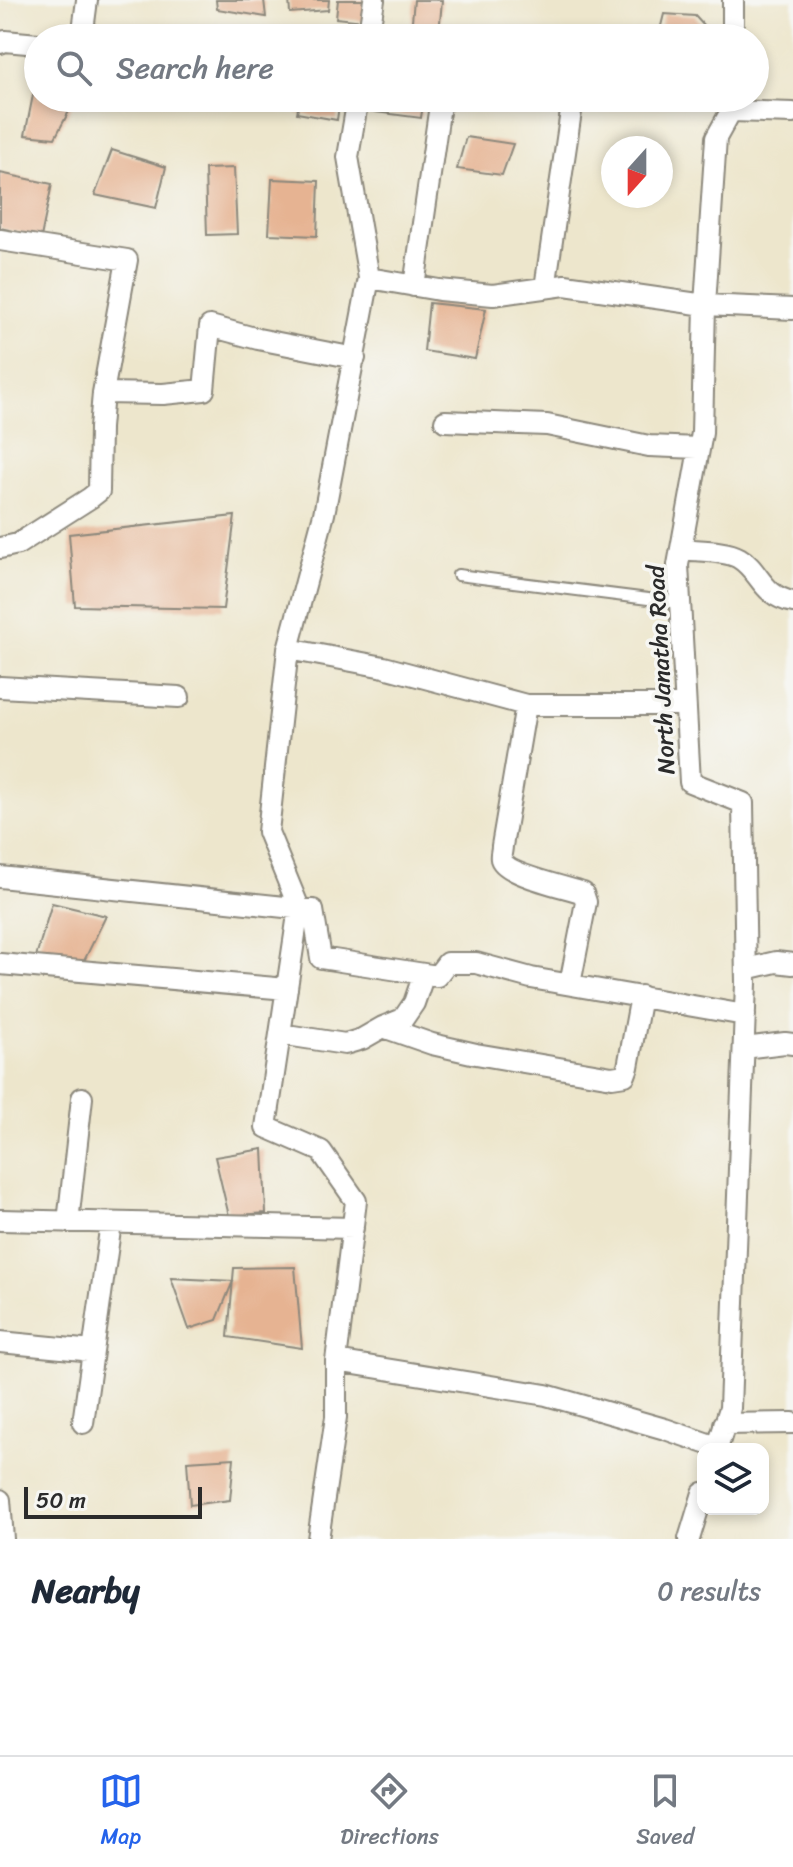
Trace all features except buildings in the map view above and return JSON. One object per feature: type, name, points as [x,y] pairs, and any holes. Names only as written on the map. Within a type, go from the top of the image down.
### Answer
[{"type":"street","points":[[84,24],[87,0]]},
{"type":"street","points":[[370,24],[374,0]]},
{"type":"street","points":[[733,0],[733,24]]},
{"type":"street","points":[[0,43],[24,43]]},
{"type":"street","points":[[769,109],[793,113]]},
{"type":"street","points":[[318,1539],[336,1417],[336,1361],[356,1201],[321,1151],[266,1127],[299,908],[268,832],[288,649],[324,514],[369,278],[348,157],[356,112]]},
{"type":"street","points":[[414,286],[439,112]]},
{"type":"street","points":[[545,288],[571,112]]},
{"type":"street","name":"North Janatha Road","points":[[718,1443],[730,1408],[744,1048],[743,803],[690,782],[678,565],[702,433],[705,305],[716,138],[728,112]]},
{"type":"street","points":[[0,240],[127,260],[103,393],[99,491],[18,544],[0,548]]},
{"type":"street","points":[[369,278],[493,295],[565,285],[705,305],[793,309]]},
{"type":"street","points":[[103,393],[163,394],[204,390],[210,326],[355,358]]},
{"type":"street","points":[[445,421],[547,425],[649,446],[698,448]]},
{"type":"street","points":[[681,549],[738,557],[771,592],[784,601],[793,602]]},
{"type":"street","points":[[288,649],[384,667],[526,705],[685,705]]},
{"type":"street","points":[[0,687],[179,697]]},
{"type":"street","points":[[526,705],[501,859],[507,867],[523,875],[583,893],[586,902],[570,984]]},
{"type":"street","points":[[0,877],[313,910],[321,958],[437,976],[447,963],[476,963],[531,978],[745,1015]]},
{"type":"street","points":[[746,969],[776,962],[793,964]]},
{"type":"street","points":[[0,964],[287,989]]},
{"type":"street","points":[[280,1034],[345,1044],[362,1039],[403,1019],[414,1003],[424,974]]},
{"type":"street","points":[[383,1027],[432,1044],[476,1054],[612,1077],[625,1075],[628,1067],[641,996]]},
{"type":"street","points":[[744,1048],[793,1044]]},
{"type":"street","points":[[68,1222],[82,1098]]},
{"type":"street","points":[[0,1220],[353,1228]]},
{"type":"street","points":[[83,1423],[111,1223]]},
{"type":"street","points":[[0,1342],[93,1351]]},
{"type":"street","points":[[336,1361],[546,1395],[703,1443]]},
{"type":"street","points":[[724,1424],[793,1423]]},
{"type":"street","points":[[0,1500],[3,1539]]},
{"type":"street","points":[[689,1539],[697,1513]]},
{"type":"lane","points":[[458,575],[680,603]]}]
